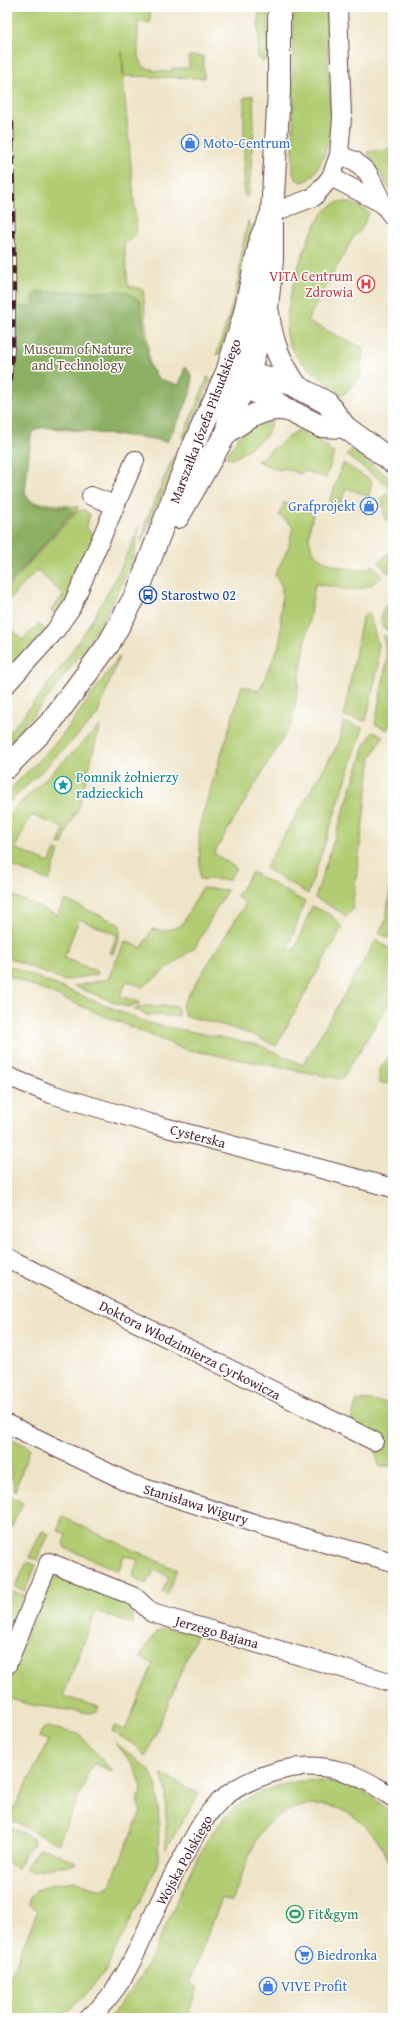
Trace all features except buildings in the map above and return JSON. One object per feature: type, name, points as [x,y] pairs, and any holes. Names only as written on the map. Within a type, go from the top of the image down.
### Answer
[{"type":"street","name":"Marszałka Józefa Piłsudskiego","points":[[7,767],[50,723],[108,645],[142,581],[226,432],[230,415],[246,380],[267,307],[272,260],[272,213],[279,90],[279,7]]},
{"type":"street","points":[[272,213],[314,197],[331,176],[339,155],[342,117],[338,7]]},
{"type":"street","points":[[339,155],[355,161],[368,173],[388,210]]},
{"type":"street","points":[[331,176],[388,210]]},
{"type":"street","name":"Marszałka Józefa Piłsudskiego","points":[[142,581],[189,456],[227,372],[244,316],[261,238],[272,213]]},
{"type":"street","points":[[267,307],[272,338],[284,367],[297,387]]},
{"type":"street","points":[[227,372],[246,380],[288,410],[320,426],[345,427]]},
{"type":"street","points":[[246,380],[273,378],[297,387],[327,402],[345,427],[393,462]]},
{"type":"street","points":[[226,432],[250,416],[281,408],[288,410]]},
{"type":"street","points":[[7,684],[55,631],[71,608],[136,460]]},
{"type":"street","points":[[91,496],[115,505]]},
{"type":"street","name":"Cysterska","points":[[7,1076],[51,1094],[149,1123],[393,1188]]},
{"type":"street","name":"Doktora Włodzimierza Cyrkowicza","points":[[7,1258],[374,1441]]},
{"type":"street","name":"Stanisława Wigury","points":[[7,1424],[132,1484],[263,1526],[393,1562]]},
{"type":"street","name":"Jerzego Bajana","points":[[7,1665],[49,1562],[135,1597],[152,1613],[393,1683]]},
{"type":"street","name":"Wojska Polskiego","points":[[88,2018],[115,1992],[126,1975],[174,1873],[207,1815],[233,1790],[262,1776],[294,1768],[307,1767],[336,1769],[354,1774],[393,1798]]},
{"type":"green space","name":"Museum of Nature and Technology","points":[[7,7],[150,7],[150,23],[138,22],[138,54],[144,68],[153,69],[153,71],[171,72],[172,68],[189,68],[189,56],[203,56],[204,78],[124,76],[122,52],[137,233],[124,245],[128,286],[143,289],[155,425],[144,437],[30,426],[21,501],[79,507],[7,586]]},
{"type":"green space","points":[[259,7],[268,7],[268,60],[262,61],[258,57]]},
{"type":"green space","points":[[293,7],[326,7],[331,106],[330,132],[321,162],[312,176],[301,182],[296,179],[293,173]]},
{"type":"green space","points":[[253,95],[254,127],[249,194],[247,197],[244,195],[244,98]]},
{"type":"green space","points":[[393,149],[393,195],[367,152]]},
{"type":"green space","points":[[339,202],[352,203],[369,213],[361,230],[354,236],[307,321],[363,348],[360,377],[342,396],[299,359],[289,343],[287,331],[287,316],[290,298],[307,242],[322,214],[331,206]]},
{"type":"green space","points":[[248,221],[252,227],[243,274],[221,353],[216,355],[236,290]]},
{"type":"green space","points":[[37,292],[127,292],[140,301],[148,364],[159,379],[179,385],[185,367],[190,374],[192,382],[186,403],[167,442],[62,427],[44,427],[36,429],[31,435],[25,493],[28,498],[38,504],[51,507],[70,508],[73,511],[7,586],[7,307],[30,307],[34,304],[34,295]]},
{"type":"green space","points":[[208,376],[210,381],[185,440],[183,436]]},
{"type":"green space","points":[[273,419],[266,436],[237,457],[231,459],[226,457],[240,435],[255,426]]},
{"type":"green space","points":[[298,430],[321,441],[334,453],[326,478],[305,471],[300,474],[286,468],[279,470],[257,461]]},
{"type":"green space","points":[[351,449],[393,481],[393,492],[383,482],[346,455]]},
{"type":"green space","points":[[174,455],[178,457],[141,543],[146,521]]},
{"type":"green space","points":[[343,463],[372,481],[369,496],[346,488],[338,509],[329,503]]},
{"type":"green space","points":[[385,494],[393,499],[393,523],[385,520],[382,499]]},
{"type":"green space","points":[[284,502],[313,513],[309,540],[315,554],[320,558],[344,568],[361,569],[368,568],[373,565],[382,577],[365,587],[350,590],[315,584],[292,723],[214,853],[236,868],[229,880],[200,879],[199,827],[242,686],[259,691],[280,643],[282,587],[275,575],[289,546],[293,526],[279,515]]},
{"type":"green space","points":[[84,510],[90,514],[86,528],[105,544],[59,617],[51,610],[64,595],[37,570],[7,602],[7,588],[77,511]]},
{"type":"green space","points":[[139,526],[131,563],[118,592],[105,615],[76,661],[25,725],[7,745],[7,734],[50,682],[100,607],[119,572]]},
{"type":"green space","points":[[393,549],[393,569],[387,573],[379,562]]},
{"type":"green space","points":[[393,600],[393,632],[382,627],[381,614],[386,606]]},
{"type":"green space","points":[[369,612],[378,645],[378,667],[366,721],[344,716],[362,618]]},
{"type":"green space","points":[[38,624],[47,631],[7,674],[7,625],[23,640]]},
{"type":"green space","points":[[383,635],[393,640],[393,719],[387,730],[375,724],[387,660]]},
{"type":"green space","points":[[119,657],[97,716],[7,805],[7,793],[61,737]]},
{"type":"green space","points":[[343,722],[363,728],[308,894],[265,868],[340,741]]},
{"type":"green space","points":[[100,726],[78,810],[76,814],[71,813],[75,815],[62,845],[58,844],[64,828],[31,815],[15,848],[49,863],[55,850],[59,851],[49,881],[7,864],[7,816]]},
{"type":"green space","points":[[373,732],[383,736],[371,758],[352,910],[346,917],[341,912],[315,898],[366,743]]},
{"type":"green space","points":[[393,869],[393,940],[379,933],[386,920]]},
{"type":"green space","points":[[252,872],[305,902],[288,948],[294,950],[312,906],[331,915],[342,927],[276,1046],[232,1028],[185,1016],[182,1005],[246,903],[236,897]]},
{"type":"green space","points":[[202,888],[227,890],[195,947],[143,987],[127,981],[120,996],[141,1003],[127,1007],[74,986],[108,979],[125,941],[142,948],[152,929],[163,931],[181,926]]},
{"type":"green space","points":[[9,894],[57,915],[65,900],[120,925],[120,937],[113,954],[110,953],[117,935],[79,919],[64,958],[98,972],[98,974],[64,981],[7,957],[7,898]]},
{"type":"green space","points":[[376,940],[393,951],[393,997],[342,1079],[184,1049],[7,975],[7,965],[148,1023],[259,1045],[303,1065]]},
{"type":"green space","points":[[145,1006],[177,1006],[179,1016],[147,1015],[134,1009]]},
{"type":"green space","points":[[393,1050],[393,1084],[379,1083],[379,1070]]},
{"type":"green space","points":[[357,1400],[393,1403],[393,1466],[379,1466],[375,1447],[350,1423]]},
{"type":"green space","points":[[7,1436],[30,1448],[15,1491],[7,1454]]},
{"type":"green space","points":[[7,1482],[10,1496],[23,1503],[7,1537]]},
{"type":"green space","points":[[62,1517],[177,1570],[167,1595],[162,1592],[169,1577],[155,1569],[146,1584],[132,1577],[138,1560],[124,1555],[119,1571],[65,1548],[63,1543],[66,1534],[58,1531]]},
{"type":"green space","points":[[42,1531],[49,1534],[37,1560],[29,1557]]},
{"type":"green space","points":[[27,1562],[36,1565],[25,1591],[15,1587]]},
{"type":"green space","points":[[56,1577],[63,1578],[129,1606],[134,1619],[133,1624],[96,1611],[63,1696],[99,1707],[97,1711],[91,1713],[31,1705],[7,1698],[7,1682],[48,1580]]},
{"type":"green space","points":[[13,1592],[24,1595],[13,1622],[7,1619],[7,1605]]},
{"type":"green space","points":[[164,1628],[197,1633],[146,1757],[134,1745],[112,1731],[114,1726],[125,1730],[153,1664],[140,1657],[155,1633]]},
{"type":"green space","points":[[47,1727],[79,1734],[113,1772],[93,1763],[58,1844],[7,1818],[7,1812],[11,1814],[49,1741],[39,1737],[42,1730]]},
{"type":"green space","points":[[115,1742],[150,1771],[157,1786],[159,1823],[157,1867],[105,1971],[82,1998],[69,2010],[54,2018],[7,2018],[7,1978],[9,1979],[38,1910],[29,1905],[30,1898],[37,1890],[49,1885],[75,1881],[102,1890],[109,1887],[141,1811],[137,1802],[141,1786],[139,1778],[131,1762]]},
{"type":"green space","points":[[161,1774],[199,1794],[166,1849],[166,1789]]},
{"type":"green space","points":[[299,1781],[327,1782],[350,1787],[371,1797],[393,1814],[393,1870],[377,1840],[363,1824],[352,1816],[341,1810],[328,1806],[302,1806],[289,1810],[278,1816],[267,1825],[256,1840],[232,1902],[222,1898],[189,1983],[198,1987],[187,2018],[109,2018],[141,1976],[158,1944],[192,1867],[202,1849],[224,1818],[232,1810],[249,1798],[278,1786]]},
{"type":"green space","points":[[7,1825],[33,1839],[34,1844],[24,1853],[18,1868],[10,1865],[7,1858]]},
{"type":"green space","points":[[46,1848],[77,1863],[33,1872],[25,1869],[38,1849]]},
{"type":"railway","points":[[7,409],[13,344],[14,296],[12,123]]},
{"type":"place","name":"Moto-Centrum","points":[[190,143]]},
{"type":"place","name":"VITA Centrum Zdrowia","points":[[366,284]]},
{"type":"place","name":"Grafprojekt","points":[[369,506]]},
{"type":"place","name":"Starostwo 02","points":[[148,595]]},
{"type":"place","name":"Pomnik żołnierzy radzieckich","points":[[63,785]]},
{"type":"place","name":"Fit&gym","points":[[295,1914]]},
{"type":"place","name":"Biedronka","points":[[304,1955]]},
{"type":"place","name":"VIVE Profit","points":[[268,1986]]}]
